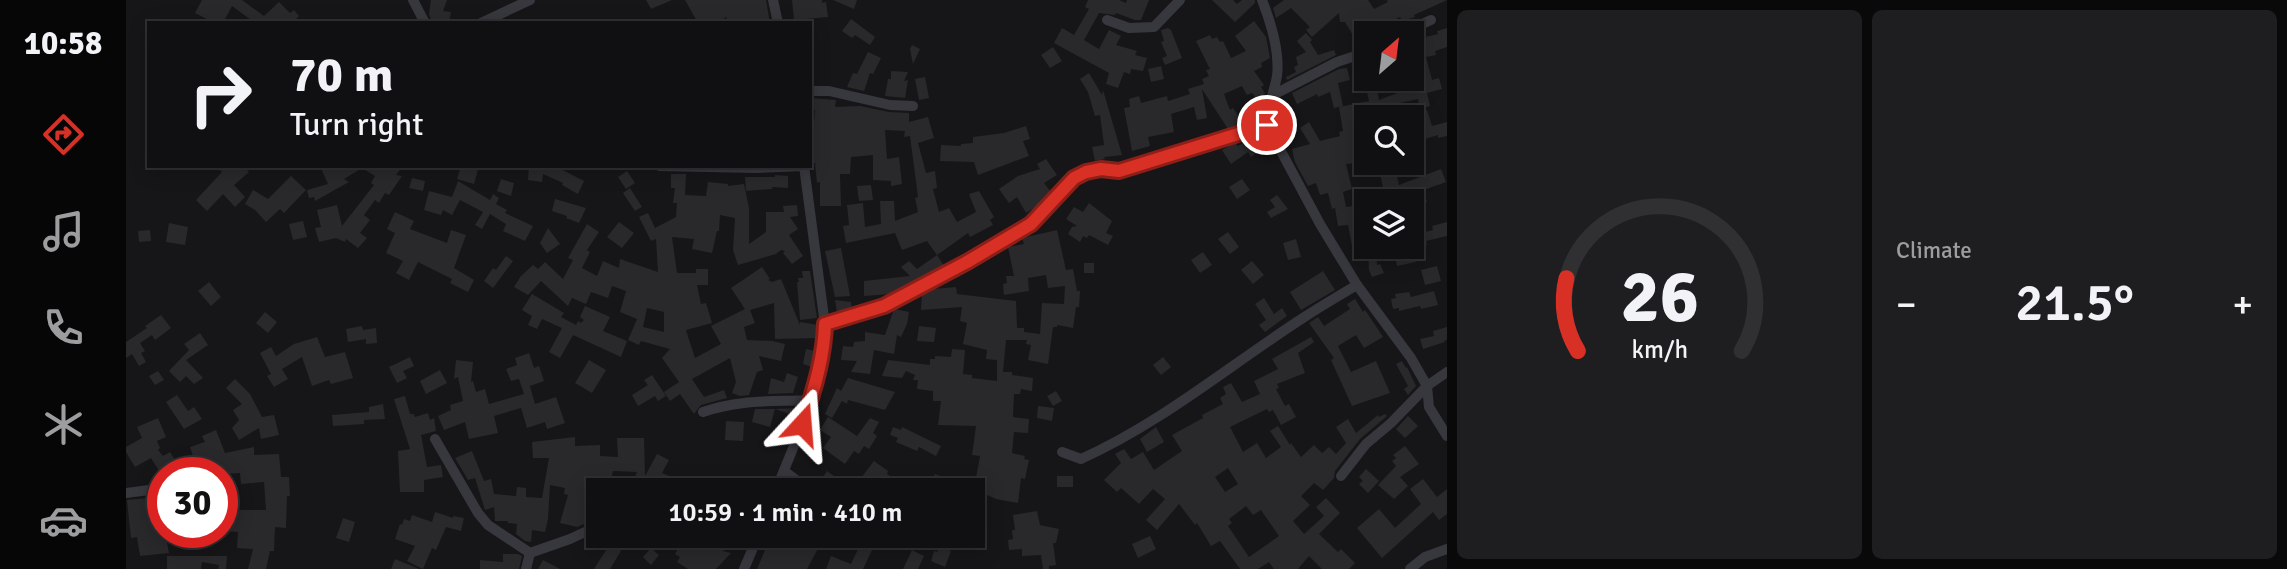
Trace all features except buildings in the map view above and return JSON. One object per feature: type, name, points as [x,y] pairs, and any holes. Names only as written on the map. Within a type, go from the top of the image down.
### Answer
[{"type":"street","points":[[413,0],[424,21]]},
{"type":"street","points":[[485,21],[530,0]]},
{"type":"street","points":[[772,0],[777,21]]},
{"type":"street","points":[[1107,20],[1129,28],[1154,27],[1180,0]]},
{"type":"street","points":[[1262,0],[1277,57],[1277,74],[1267,109],[1267,125],[1320,224],[1357,285],[1411,358],[1427,386],[1429,407],[1447,436]]},
{"type":"street","points":[[1424,23],[1431,20]]},
{"type":"street","points":[[1273,95],[1337,62],[1354,56]]},
{"type":"street","points":[[812,91],[829,91],[890,105],[913,106]]},
{"type":"street","points":[[825,324],[884,306],[967,262],[1031,224],[1074,178],[1086,172],[1101,169],[1119,171],[1267,125]]},
{"type":"street","points":[[781,478],[811,400],[825,345],[825,324],[804,168]]},
{"type":"street","points":[[1062,452],[1081,459],[1113,445],[1189,398],[1305,316],[1357,285]]},
{"type":"street","points":[[1341,476],[1366,444],[1427,386],[1447,372]]},
{"type":"street","points":[[703,412],[750,400],[811,400]]},
{"type":"street","points":[[435,439],[478,513],[488,525],[530,553]]},
{"type":"street","points":[[784,471],[794,478]]},
{"type":"street","points":[[126,493],[147,490]]},
{"type":"street","points":[[530,553],[586,532]]},
{"type":"street","points":[[744,569],[753,548]]},
{"type":"street","points":[[1410,569],[1425,557],[1447,550]]},
{"type":"street","points":[[526,569],[530,553]]},
{"type":"route","points":[[802,424],[820,367],[825,345],[825,324],[884,306],[967,262],[1031,224],[1074,178],[1086,172],[1101,169],[1119,171],[1267,125]]}]
